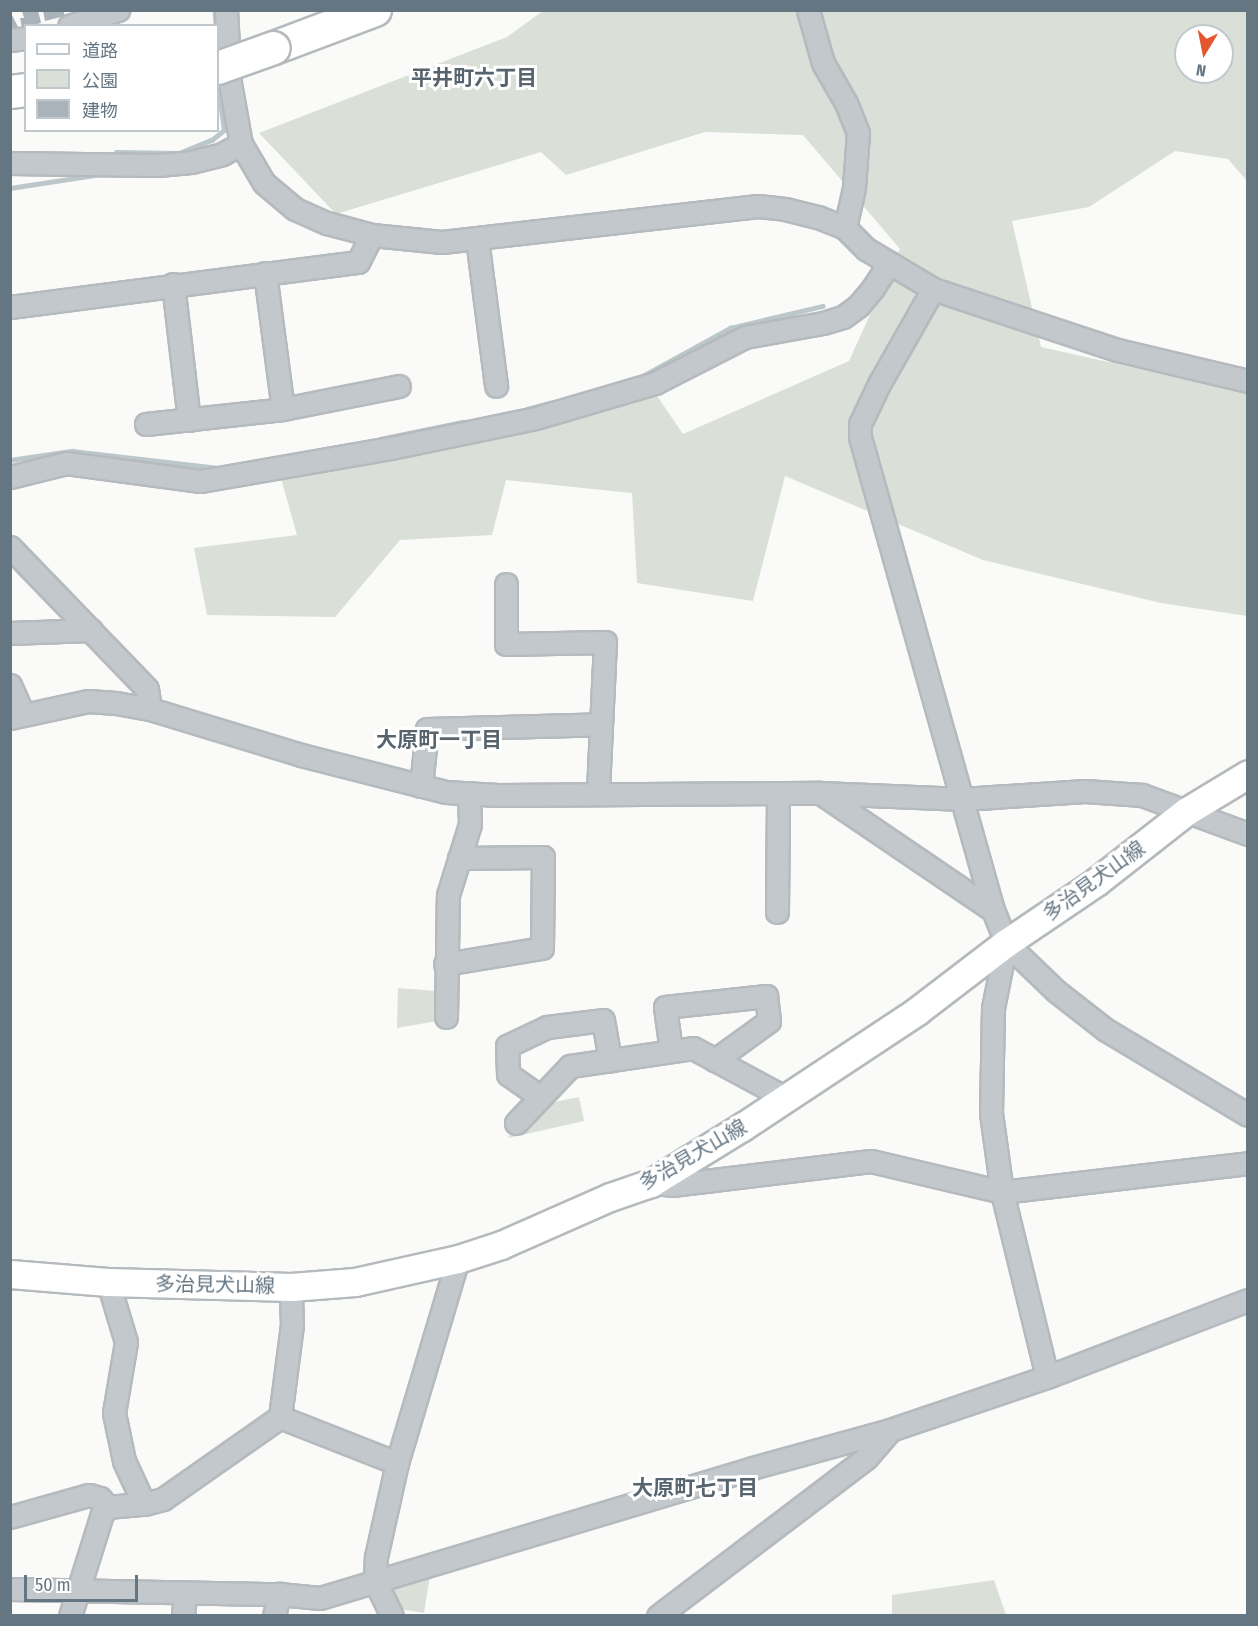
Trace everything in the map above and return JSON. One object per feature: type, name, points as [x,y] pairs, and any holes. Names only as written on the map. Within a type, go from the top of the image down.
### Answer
[{"type":"highway","points":[[219,67],[274,38],[318,10]]},
{"type":"highway","points":[[219,44],[274,38],[375,10]]},
{"type":"main road","name":"多治見犬山線","points":[[10,1274],[108,1282],[291,1287],[355,1282],[458,1259],[501,1245],[610,1197],[651,1184],[917,1011],[1006,943],[1096,882],[1187,811],[1248,774]]},
{"type":"street","points":[[75,24],[118,10]]},
{"type":"street","points":[[225,10],[230,83],[241,144],[264,183],[295,209],[327,223],[372,235],[442,242],[758,206],[818,217],[845,228],[866,249],[933,289],[1117,350],[1248,381]]},
{"type":"street","points":[[808,10],[823,63],[846,103],[858,133],[854,188],[845,228]]},
{"type":"street","points":[[10,163],[158,165],[212,157],[241,144]]},
{"type":"street","points":[[10,307],[173,284],[358,262],[372,235]]},
{"type":"street","points":[[477,239],[496,386]]},
{"type":"street","points":[[10,477],[66,463],[201,481],[391,448],[536,418],[655,383],[745,337],[823,323],[843,316],[866,297],[889,263]]},
{"type":"street","points":[[266,273],[283,409]]},
{"type":"street","points":[[173,284],[189,420]]},
{"type":"street","points":[[933,289],[879,384],[860,424],[860,437],[993,910],[1006,943],[1056,991],[1106,1030],[1248,1115]]},
{"type":"street","points":[[146,424],[283,409],[399,386]]},
{"type":"street","points":[[10,547],[147,689],[150,709]]},
{"type":"street","points":[[506,584],[506,644],[605,642],[598,793]]},
{"type":"street","points":[[10,633],[91,630]]},
{"type":"street","points":[[10,685],[17,716],[88,701],[150,709],[301,755],[446,792],[821,793],[963,799],[1085,790],[1142,795],[1248,834]]},
{"type":"street","points":[[421,786],[427,729],[601,724]]},
{"type":"street","points":[[446,1017],[445,964],[448,895],[470,824],[469,793]]},
{"type":"street","points":[[777,912],[778,793]]},
{"type":"street","points":[[821,793],[993,910]]},
{"type":"street","points":[[445,964],[542,948],[543,857],[459,858]]},
{"type":"street","points":[[1006,943],[993,1008],[991,1113],[1002,1192],[1047,1377]]},
{"type":"street","points":[[671,1051],[665,1007],[766,996],[770,1021],[716,1060]]},
{"type":"street","points":[[539,1096],[508,1074],[507,1046],[547,1027],[603,1020],[610,1060]]},
{"type":"street","points":[[516,1123],[539,1096],[570,1066],[693,1048],[786,1098]]},
{"type":"street","points":[[651,1184],[672,1185],[871,1161],[1002,1192],[1248,1163]]},
{"type":"street","points":[[392,1616],[375,1581],[376,1557],[397,1463],[458,1259]]},
{"type":"street","points":[[108,1282],[126,1342],[114,1413],[124,1461],[144,1504]]},
{"type":"street","points":[[70,1616],[102,1514],[107,1507],[144,1504],[163,1499],[280,1417],[292,1325],[291,1287]]},
{"type":"street","points":[[10,1589],[279,1594],[320,1598],[752,1468],[890,1431],[1047,1377],[1248,1300]]},
{"type":"street","points":[[280,1417],[397,1463]]},
{"type":"street","points":[[658,1616],[866,1458],[890,1431]]},
{"type":"street","points":[[10,1516],[89,1495],[100,1498],[107,1507]]},
{"type":"street","points":[[183,1616],[185,1593]]},
{"type":"street","points":[[274,1616],[279,1594]]},
{"type":"green space","points":[[543,11],[1247,11],[1247,181],[1228,159],[1175,151],[1089,207],[1012,221],[1041,347],[1247,393],[1247,616],[1161,603],[983,560],[785,476],[753,601],[637,583],[632,493],[506,480],[492,535],[400,540],[335,617],[207,615],[194,548],[297,535],[280,475],[484,440],[655,393],[683,434],[849,361],[900,249],[803,135],[705,132],[566,175],[541,152],[336,214],[259,133],[507,37]]},
{"type":"green space","points":[[398,988],[436,991],[437,1021],[397,1028]]},
{"type":"green space","points":[[579,1097],[584,1121],[508,1138],[534,1106]]},
{"type":"green space","points":[[431,1569],[424,1613],[394,1608],[383,1582]]},
{"type":"green space","points":[[994,1580],[1006,1615],[892,1615],[892,1595]]},
{"type":"building","points":[[38,10],[41,23],[24,24],[22,28],[20,18],[24,18],[22,11]]},
{"type":"building","points":[[43,10],[63,10],[65,16],[45,21]]},
{"type":"building","points":[[10,11],[19,29],[10,31]]},
{"type":"waterway","points":[[215,10],[216,24]]},
{"type":"waterway","points":[[116,152],[179,153],[212,140],[224,130],[219,94]]},
{"type":"waterway","points":[[10,188],[102,174]]},
{"type":"waterway","points":[[639,378],[730,328],[822,306]]},
{"type":"waterway","points":[[527,409],[550,403]]},
{"type":"waterway","points":[[380,439],[463,422]]},
{"type":"waterway","points":[[10,460],[72,451],[218,468]]},
{"type":"district","name":"平井町六丁目","points":[[474,78]]},
{"type":"district","name":"大原町一丁目","points":[[439,740]]},
{"type":"district","name":"大原町七丁目","points":[[695,1488]]}]
